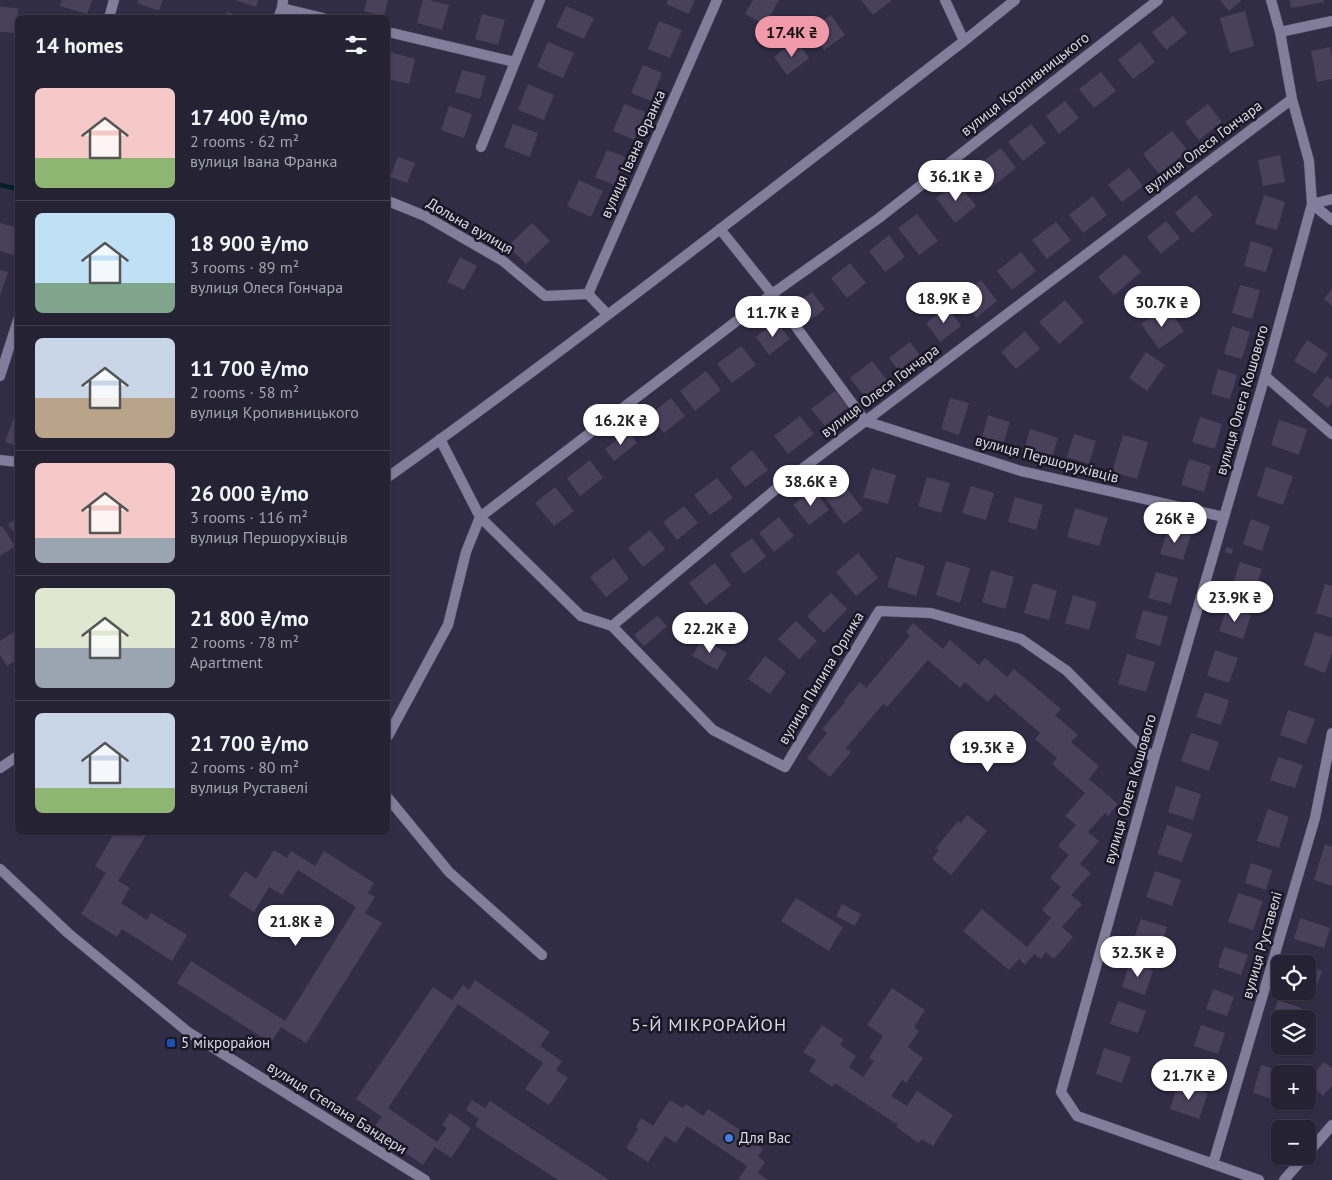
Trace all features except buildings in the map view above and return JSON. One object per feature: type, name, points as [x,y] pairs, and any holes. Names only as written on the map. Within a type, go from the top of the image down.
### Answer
[{"type":"street","points":[[110,15],[114,0]]},
{"type":"street","points":[[481,147],[540,0]]},
{"type":"street","name":"вулиця Івана Франка","points":[[588,294],[717,0]]},
{"type":"street","points":[[945,0],[964,41]]},
{"type":"street","points":[[390,476],[720,229],[964,41],[1014,0]]},
{"type":"street","name":"вулиця Кропивницького","points":[[480,517],[772,294],[879,218],[1158,0]]},
{"type":"street","name":"вулиця Олега Кошового","points":[[1213,1164],[1076,1116],[1061,1092],[1154,759],[1265,376],[1312,204],[1309,161],[1292,99],[1280,32],[1271,0]]},
{"type":"street","points":[[281,8],[310,15]]},
{"type":"street","points":[[1280,32],[1332,21]]},
{"type":"street","points":[[390,32],[516,62]]},
{"type":"street","name":"вулиця Олеся Гончара","points":[[612,626],[782,484],[1292,99]]},
{"type":"street","points":[[1312,204],[1332,199]]},
{"type":"street","name":"Дольна вулиця","points":[[390,202],[425,216],[503,260],[546,296],[588,294]]},
{"type":"street","points":[[1312,204],[1332,220]]},
{"type":"street","points":[[720,229],[772,294],[865,421]]},
{"type":"street","points":[[588,294],[608,314]]},
{"type":"street","points":[[0,376],[15,329]]},
{"type":"street","points":[[1265,376],[1332,434]]},
{"type":"street","name":"вулиця Першорухівців","points":[[865,421],[1021,471],[1224,518]]},
{"type":"street","points":[[440,440],[480,517],[581,616],[612,626]]},
{"type":"street","points":[[0,460],[15,462]]},
{"type":"street","points":[[390,732],[448,625],[466,552],[480,517]]},
{"type":"street","name":"вулиця Пилипа Орлика","points":[[612,626],[713,730],[785,767],[879,611],[931,613],[1021,639],[1067,671],[1154,759]]},
{"type":"street","name":"вулиця Руставелі","points":[[1213,1164],[1315,818],[1332,733]]},
{"type":"street","points":[[0,768],[15,758]]},
{"type":"street","points":[[390,800],[449,872],[542,955]]},
{"type":"street","name":"вулиця Степана Бандери","points":[[0,869],[68,933],[188,1032],[424,1180]]},
{"type":"street","points":[[1316,1143],[1332,1124]]},
{"type":"street","points":[[1213,1164],[1259,1180]]},
{"type":"street","points":[[1284,1180],[1297,1165]]},
{"type":"waterway","points":[[0,185],[15,188]]},
{"type":"place","name":"5 мікрорайон","points":[[171,1043]]},
{"type":"place","name":"Для Вас","points":[[729,1138]]},
{"type":"district","name":"5-Й МІКРОРАЙОН","points":[[709,1025]]}]
